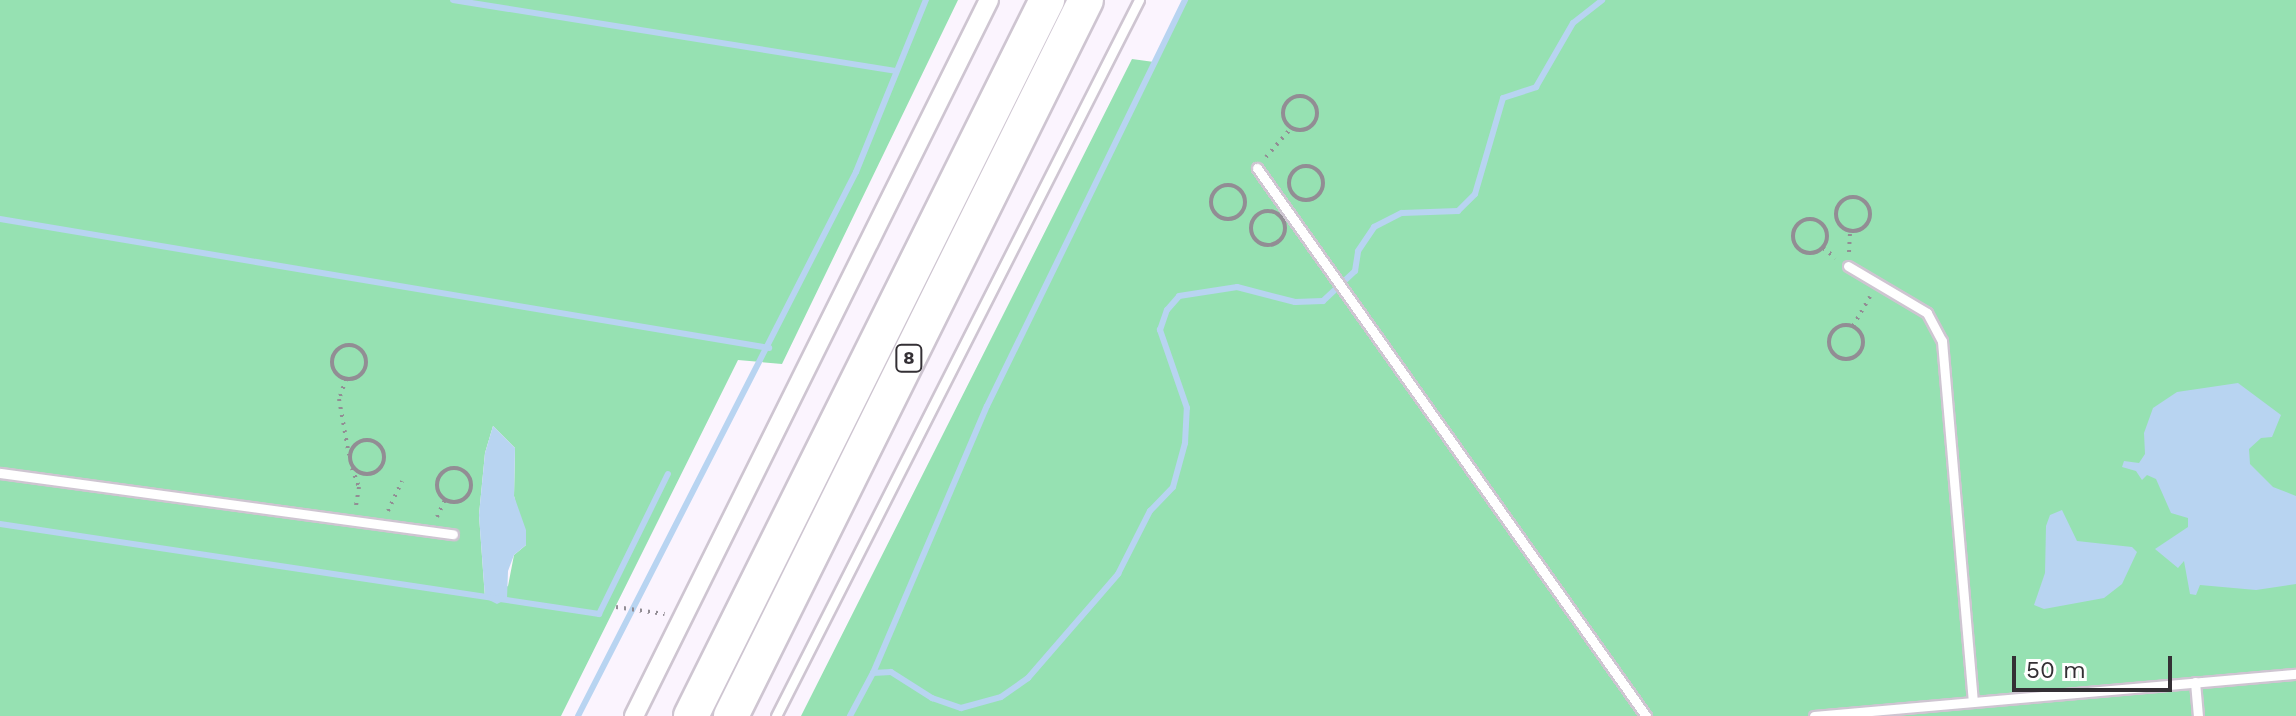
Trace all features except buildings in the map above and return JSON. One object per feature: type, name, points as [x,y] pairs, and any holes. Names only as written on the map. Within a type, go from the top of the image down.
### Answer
[{"type":"highway","name":"8","points":[[691,716],[1047,0]]},
{"type":"highway","name":"8","points":[[731,716],[1086,0]]},
{"type":"street","points":[[634,716],[989,0]]},
{"type":"lane","points":[[776,716],[1139,0]]},
{"type":"lane","points":[[1257,168],[1646,716]]},
{"type":"lane","points":[[1848,266],[1927,313],[1942,341],[1973,702]]},
{"type":"lane","points":[[0,473],[453,534]]},
{"type":"lane","points":[[1814,716],[2296,674]]},
{"type":"lane","points":[[2195,682],[2198,716]]},
{"type":"path","points":[[1257,168],[1291,128],[1313,125],[1318,114],[1311,100],[1301,96],[1287,103],[1284,119],[1291,128]]},
{"type":"path","points":[[1307,166],[1320,174],[1322,190],[1314,198],[1302,200],[1292,194],[1289,183],[1296,169],[1307,166]]},
{"type":"path","points":[[1229,185],[1239,189],[1245,204],[1240,214],[1224,219],[1215,213],[1214,192],[1229,185]]},
{"type":"path","points":[[1848,266],[1850,231],[1836,214],[1839,204],[1854,197],[1864,201],[1870,215],[1866,226],[1850,231]]},
{"type":"path","points":[[1275,212],[1283,219],[1284,235],[1276,244],[1255,239],[1251,228],[1259,214],[1275,212]]},
{"type":"path","points":[[1816,220],[1824,227],[1826,243],[1818,252],[1797,247],[1794,230],[1801,222],[1816,220]]},
{"type":"path","points":[[1853,326],[1878,284]]},
{"type":"path","points":[[1842,325],[1853,326],[1863,338],[1862,349],[1854,357],[1837,357],[1830,336],[1842,325]]},
{"type":"path","points":[[350,345],[364,353],[366,363],[357,377],[346,379],[332,362],[336,351],[350,345]]},
{"type":"path","points":[[346,379],[339,399],[350,460],[359,487],[354,520]]},
{"type":"path","points":[[362,441],[378,444],[384,453],[375,472],[363,474],[350,460],[362,441]]},
{"type":"path","points":[[455,468],[468,476],[467,497],[456,502],[440,496],[437,485],[444,471],[455,468]]},
{"type":"path","points":[[382,524],[402,481]]},
{"type":"path","points":[[616,607],[642,611]]},
{"type":"green space","points":[[0,0],[958,0],[782,364],[738,360],[561,716],[0,716]],"holes":[[[493,426],[515,448],[514,496],[526,545],[514,555],[508,586],[485,598],[479,515],[485,453]]]},
{"type":"green space","points":[[1184,0],[2296,0],[2296,716],[801,716],[1132,59],[1154,62]]},
{"type":"water","points":[[2238,383],[2281,415],[2272,437],[2261,438],[2249,449],[2250,464],[2273,487],[2296,496],[2296,584],[2256,590],[2200,585],[2196,595],[2190,594],[2184,561],[2178,568],[2155,549],[2188,527],[2188,518],[2171,513],[2156,479],[2147,475],[2142,480],[2136,471],[2122,467],[2124,461],[2139,463],[2145,454],[2144,433],[2153,408],[2177,392]]},
{"type":"water","points":[[493,426],[515,448],[514,496],[526,530],[526,545],[514,555],[508,571],[507,599],[497,604],[485,598],[479,515],[485,453]]},
{"type":"water","points":[[2062,510],[2077,541],[2132,547],[2137,552],[2122,584],[2104,598],[2044,609],[2034,605],[2045,573],[2046,526],[2050,515]]},
{"type":"waterway","points":[[453,0],[895,71]]},
{"type":"waterway","points":[[578,716],[856,172],[926,0]]},
{"type":"waterway","points":[[873,673],[987,406],[1185,0]]},
{"type":"waterway","points":[[850,716],[873,673],[891,672],[932,698],[961,708],[1001,697],[1028,678],[1118,574],[1150,511],[1173,487],[1185,443],[1187,408],[1160,330],[1167,310],[1179,296],[1237,287],[1295,302],[1323,301],[1355,271],[1358,251],[1374,227],[1402,213],[1458,211],[1475,194],[1503,98],[1536,87],[1573,23],[1602,0]]},
{"type":"waterway","points":[[0,219],[769,348]]},
{"type":"waterway","points":[[0,524],[599,614],[668,474]]}]
